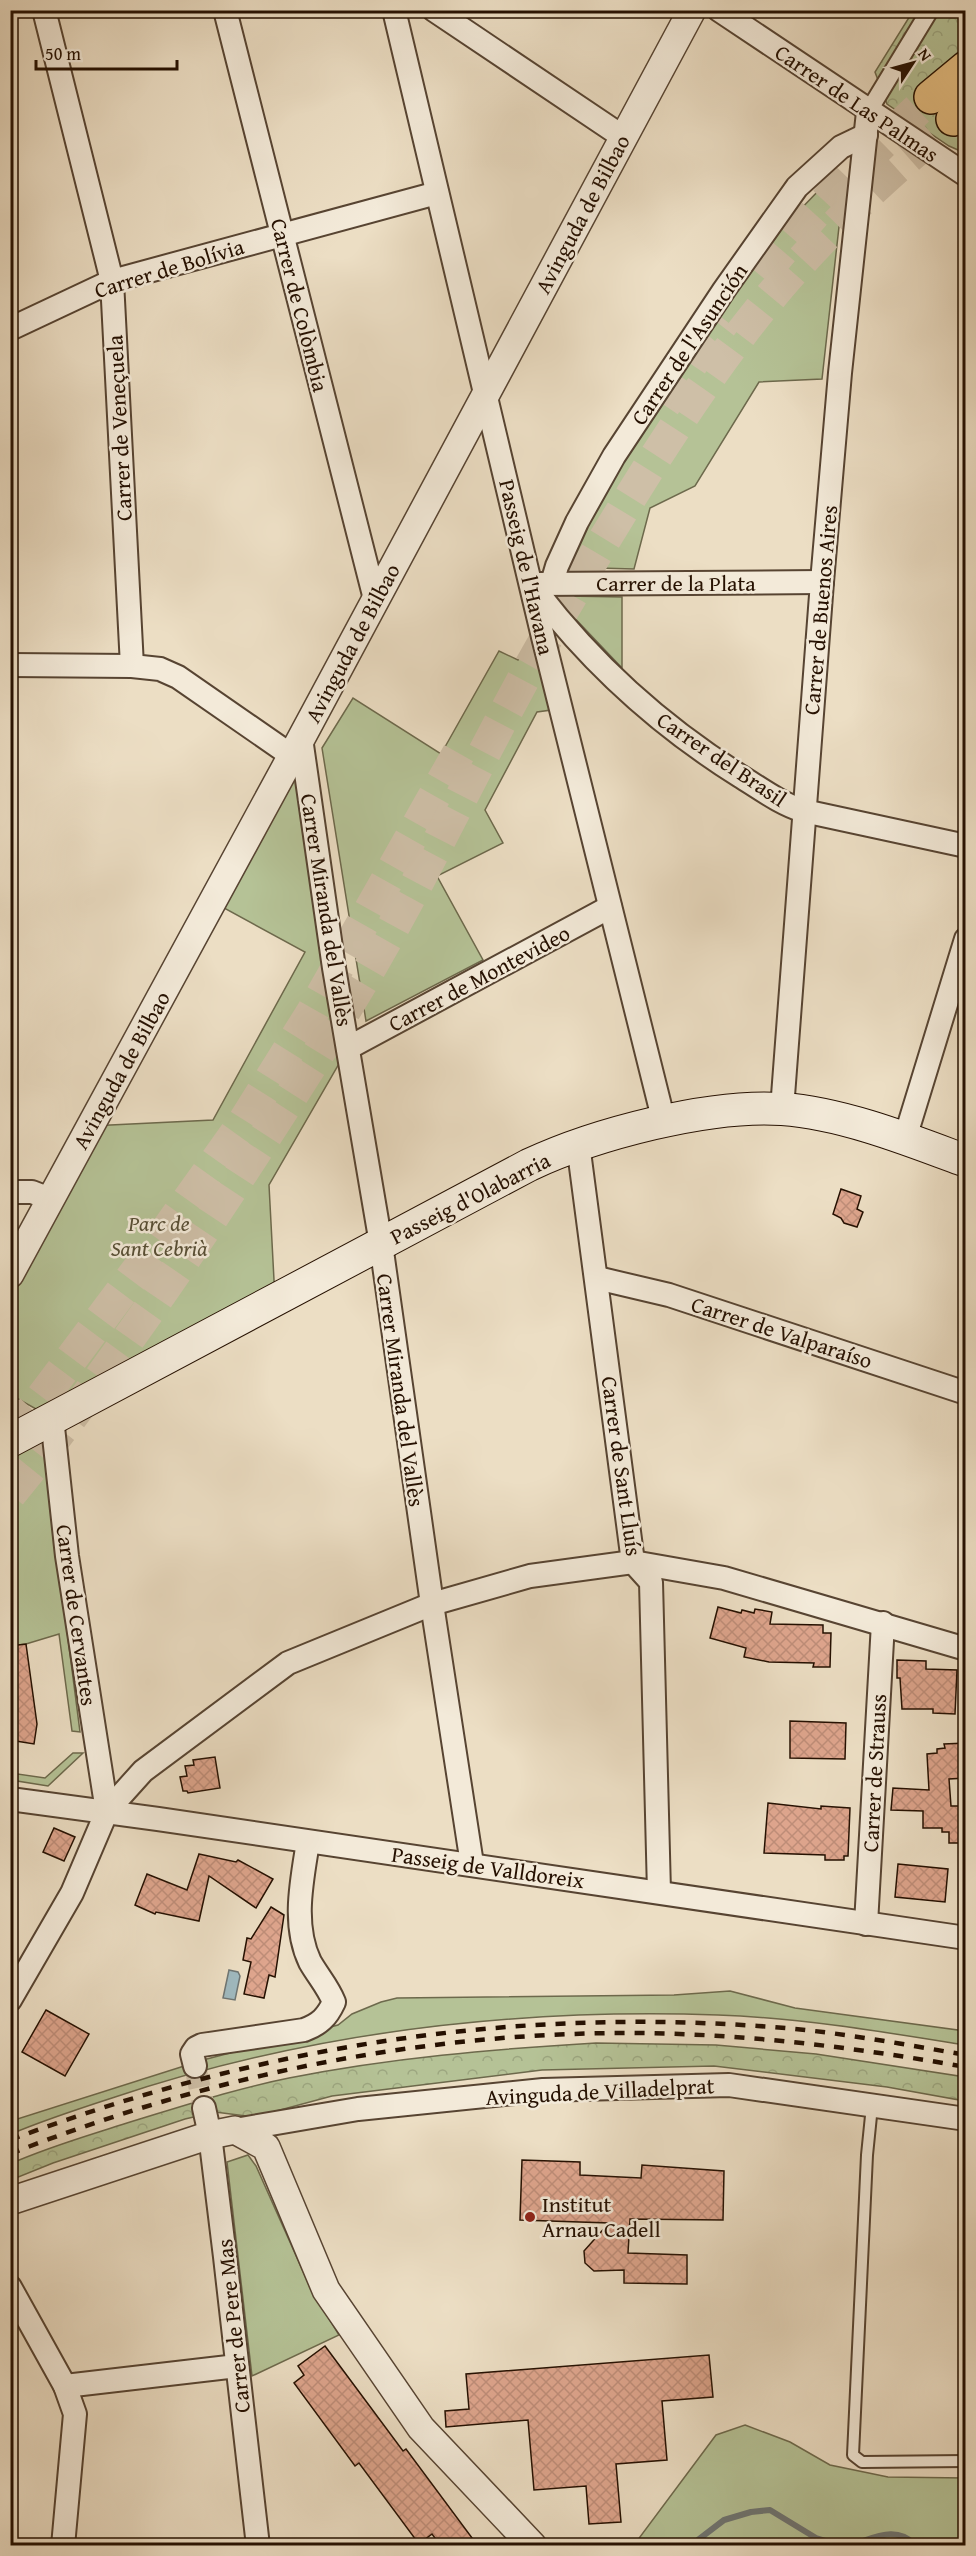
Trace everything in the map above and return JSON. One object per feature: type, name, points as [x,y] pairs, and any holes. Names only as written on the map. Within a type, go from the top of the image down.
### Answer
[{"type":"highway","points":[[950,108],[966,68]]},
{"type":"main road","name":"Passeig d'Olabarria","points":[[10,1441],[530,1165],[578,1144],[664,1122],[724,1111],[782,1109],[814,1113],[905,1138],[966,1161]]},
{"type":"street","name":"Carrer de Veneçuela","points":[[44,10],[112,281],[132,666]]},
{"type":"street","name":"Carrer de Colòmbia","points":[[225,10],[375,599]]},
{"type":"street","name":"Passeig de l'Havana","points":[[394,10],[486,393],[541,584],[610,907],[664,1122]]},
{"type":"street","points":[[434,10],[623,137]]},
{"type":"street","name":"Avinguda de Bilbao","points":[[10,1274],[297,747],[692,10]]},
{"type":"street","name":"Carrer de Las Palmas","points":[[719,10],[868,112],[966,175]]},
{"type":"street","points":[[868,112],[930,10]]},
{"type":"street","name":"Carrer de Buenos Aires","points":[[782,1109],[822,582],[840,374],[868,112]]},
{"type":"street","name":"Carrer de l'Asunción","points":[[541,584],[557,566],[577,522],[614,456],[724,290],[797,187],[841,147],[866,135]]},
{"type":"street","name":"Carrer de Bolívia","points":[[10,329],[112,281],[437,193]]},
{"type":"street","name":"Carrer de la Plata","points":[[541,584],[822,582]]},
{"type":"street","name":"Carrer del Brasil","points":[[541,584],[556,618],[633,696],[675,731],[770,795],[791,807],[804,811],[966,846]]},
{"type":"street","points":[[10,665],[132,666],[160,669],[178,677],[297,747]]},
{"type":"street","name":"Carrer Miranda del Vallès","points":[[297,747],[381,1244],[432,1604],[472,1864]]},
{"type":"street","name":"Carrer de Montevideo","points":[[348,1048],[610,907]]},
{"type":"street","points":[[905,1138],[966,939]]},
{"type":"street","name":"Carrer de Sant Lluís","points":[[578,1144],[633,1562],[651,1582],[658,1892]]},
{"type":"street","points":[[11,1186],[50,1199]]},
{"type":"street","name":"Carrer de Valparaíso","points":[[597,1278],[669,1295],[966,1393]]},
{"type":"street","name":"Carrer de Cervantes","points":[[52,1418],[67,1556],[107,1811]]},
{"type":"street","points":[[10,2000],[72,1893],[107,1811],[143,1771],[288,1663],[432,1604],[530,1576],[633,1562],[724,1578],[966,1649]]},
{"type":"street","name":"Carrer de Strauss","points":[[866,1924],[883,1623]]},
{"type":"street","name":"Passeig de Valldoreix","points":[[10,1799],[472,1864],[966,1938]]},
{"type":"street","points":[[195,2066],[192,2054],[202,2045],[304,2030],[318,2025],[328,2014],[333,2002],[329,1989],[310,1960],[303,1935],[300,1895],[308,1842]]},
{"type":"street","name":"Avinguda de Villadelprat","points":[[10,2201],[223,2132],[358,2109],[543,2090],[729,2085],[966,2119]]},
{"type":"street","name":"Carrer de Pere Mas","points":[[204,2108],[223,2132],[237,2366],[258,2546]]},
{"type":"street","points":[[223,2132],[266,2147],[326,2290],[421,2428],[533,2546]]},
{"type":"street","points":[[10,2287],[65,2386],[75,2414],[63,2546]]},
{"type":"street","points":[[65,2386],[237,2366]]},
{"type":"lane","points":[[872,2106],[867,2155],[853,2456],[862,2462],[966,2461]]},
{"type":"green space","points":[[913,11],[965,11],[965,153],[949,146],[887,104],[875,72]]},
{"type":"green space","points":[[844,182],[822,379],[759,382],[695,486],[650,508],[634,569],[563,567],[602,489],[765,246],[825,184]]},
{"type":"green space","points":[[565,596],[622,597],[622,668],[565,608]]},
{"type":"green space","points":[[532,633],[551,710],[537,712],[485,810],[503,843],[437,876],[483,960],[366,1021],[322,748],[353,698],[441,754],[499,651],[518,660]]},
{"type":"green space","name":"Parc de Sant Cebrià","points":[[296,748],[348,1048],[269,1185],[275,1299],[52,1418],[11,1395],[11,1274],[90,1126],[213,1120],[305,952],[213,902]]},
{"type":"green space","points":[[37,1439],[43,1444],[80,1732],[72,1731],[59,1634],[11,1646],[10,1451]]},
{"type":"green space","points":[[73,1753],[83,1753],[48,1786],[11,1780],[11,1773],[45,1778]]},
{"type":"green space","points":[[730,1991],[795,2008],[965,2031],[965,2045],[811,2022],[718,2015],[564,2016],[487,2021],[411,2029],[335,2041],[260,2057],[185,2075],[48,2119],[11,2134],[11,2121],[203,2060],[338,2025],[352,2014],[397,1998],[674,1995]]},
{"type":"green space","points":[[596,2043],[716,2045],[816,2054],[965,2077],[965,2101],[887,2087],[714,2066],[542,2070],[332,2096],[254,2117],[215,2112],[185,2119],[53,2163],[11,2180],[10,2164],[39,2152],[268,2082],[403,2060],[480,2051]]},
{"type":"green space","points":[[248,2155],[256,2166],[310,2287],[339,2335],[252,2376],[227,2162]]},
{"type":"green space","points":[[745,2425],[790,2442],[830,2465],[888,2477],[965,2478],[965,2545],[634,2545],[716,2435]]},
{"type":"water","points":[[229,1970],[238,1972],[240,1976],[235,2000],[223,1998]]},
{"type":"building","points":[[841,1189],[861,1196],[857,1209],[863,1212],[857,1227],[844,1223],[841,1218],[833,1214]]},
{"type":"building","points":[[718,1607],[741,1613],[742,1610],[754,1613],[755,1609],[772,1612],[770,1624],[823,1625],[823,1633],[831,1633],[830,1667],[813,1667],[814,1663],[769,1662],[744,1657],[746,1648],[710,1638]]},
{"type":"building","points":[[26,1644],[37,1724],[34,1744],[10,1740],[10,1646]]},
{"type":"building","points":[[897,1660],[926,1661],[926,1669],[957,1670],[955,1714],[933,1713],[933,1709],[902,1709],[900,1678],[897,1678]]},
{"type":"building","points":[[790,1721],[846,1723],[845,1759],[790,1758]]},
{"type":"building","points":[[966,1743],[966,1778],[949,1779],[951,1806],[966,1806],[966,1843],[949,1843],[949,1832],[942,1832],[942,1828],[923,1828],[923,1811],[891,1810],[893,1788],[929,1790],[927,1754],[937,1753],[937,1749],[945,1748],[944,1744]]},
{"type":"building","points":[[215,1757],[220,1788],[188,1793],[183,1791],[180,1777],[187,1776],[185,1766],[194,1765],[193,1760]]},
{"type":"building","points":[[768,1803],[821,1809],[821,1806],[850,1808],[848,1856],[844,1856],[844,1860],[825,1860],[825,1855],[764,1853]]},
{"type":"building","points":[[54,1828],[75,1837],[64,1861],[43,1852]]},
{"type":"building","points":[[199,1854],[236,1862],[238,1860],[273,1879],[256,1908],[209,1876],[199,1921],[156,1912],[155,1914],[135,1905],[147,1874],[187,1890]]},
{"type":"building","points":[[898,1864],[948,1869],[945,1902],[895,1897]]},
{"type":"building","points":[[271,1907],[284,1915],[275,1977],[269,1975],[264,1998],[244,1994],[251,1962],[243,1960],[247,1938],[251,1939]]},
{"type":"building","points":[[46,2010],[89,2034],[65,2076],[22,2052]]},
{"type":"building","points":[[522,2160],[580,2162],[580,2175],[641,2178],[642,2165],[724,2171],[723,2220],[630,2219],[628,2253],[687,2255],[687,2284],[624,2283],[624,2270],[594,2271],[585,2263],[584,2251],[609,2223],[520,2220]]},
{"type":"building","points":[[325,2346],[403,2451],[406,2449],[478,2546],[441,2546],[432,2534],[419,2544],[359,2463],[355,2466],[294,2383],[304,2375],[298,2366]]},
{"type":"building","points":[[709,2355],[713,2397],[662,2401],[667,2460],[616,2464],[621,2522],[589,2524],[586,2486],[534,2490],[528,2420],[446,2427],[445,2411],[469,2409],[466,2374]]},
{"type":"waterway","points":[[690,2546],[724,2520],[751,2512],[770,2510],[816,2538],[842,2546]]},
{"type":"waterway","points":[[847,2546],[892,2534],[900,2535],[916,2546]]},
{"type":"tunnel","points":[[761,276],[843,183],[931,97]]},
{"type":"tunnel","points":[[10,1494],[73,1415],[161,1292],[246,1166],[328,1037],[394,926],[546,638],[636,487],[699,392],[743,331],[810,252],[879,184],[953,119]]},
{"type":"tunnel","points":[[664,405],[696,357],[725,320]]},
{"type":"tunnel","points":[[10,1434],[35,1407],[155,1247],[242,1125],[312,1013],[461,749]]},
{"type":"tunnel","points":[[195,2066],[204,2108]]},
{"type":"railway","points":[[10,2140],[101,2108],[193,2081],[285,2059],[378,2042],[471,2030],[566,2023],[661,2022],[758,2026],[836,2034],[966,2055]]},
{"type":"railway","points":[[10,2154],[84,2127],[235,2082],[391,2051],[469,2041],[548,2035],[626,2033],[754,2038],[839,2047],[966,2067]]},
{"type":"place","name":"Institut Arnau Cadell","points":[[530,2217]]}]
